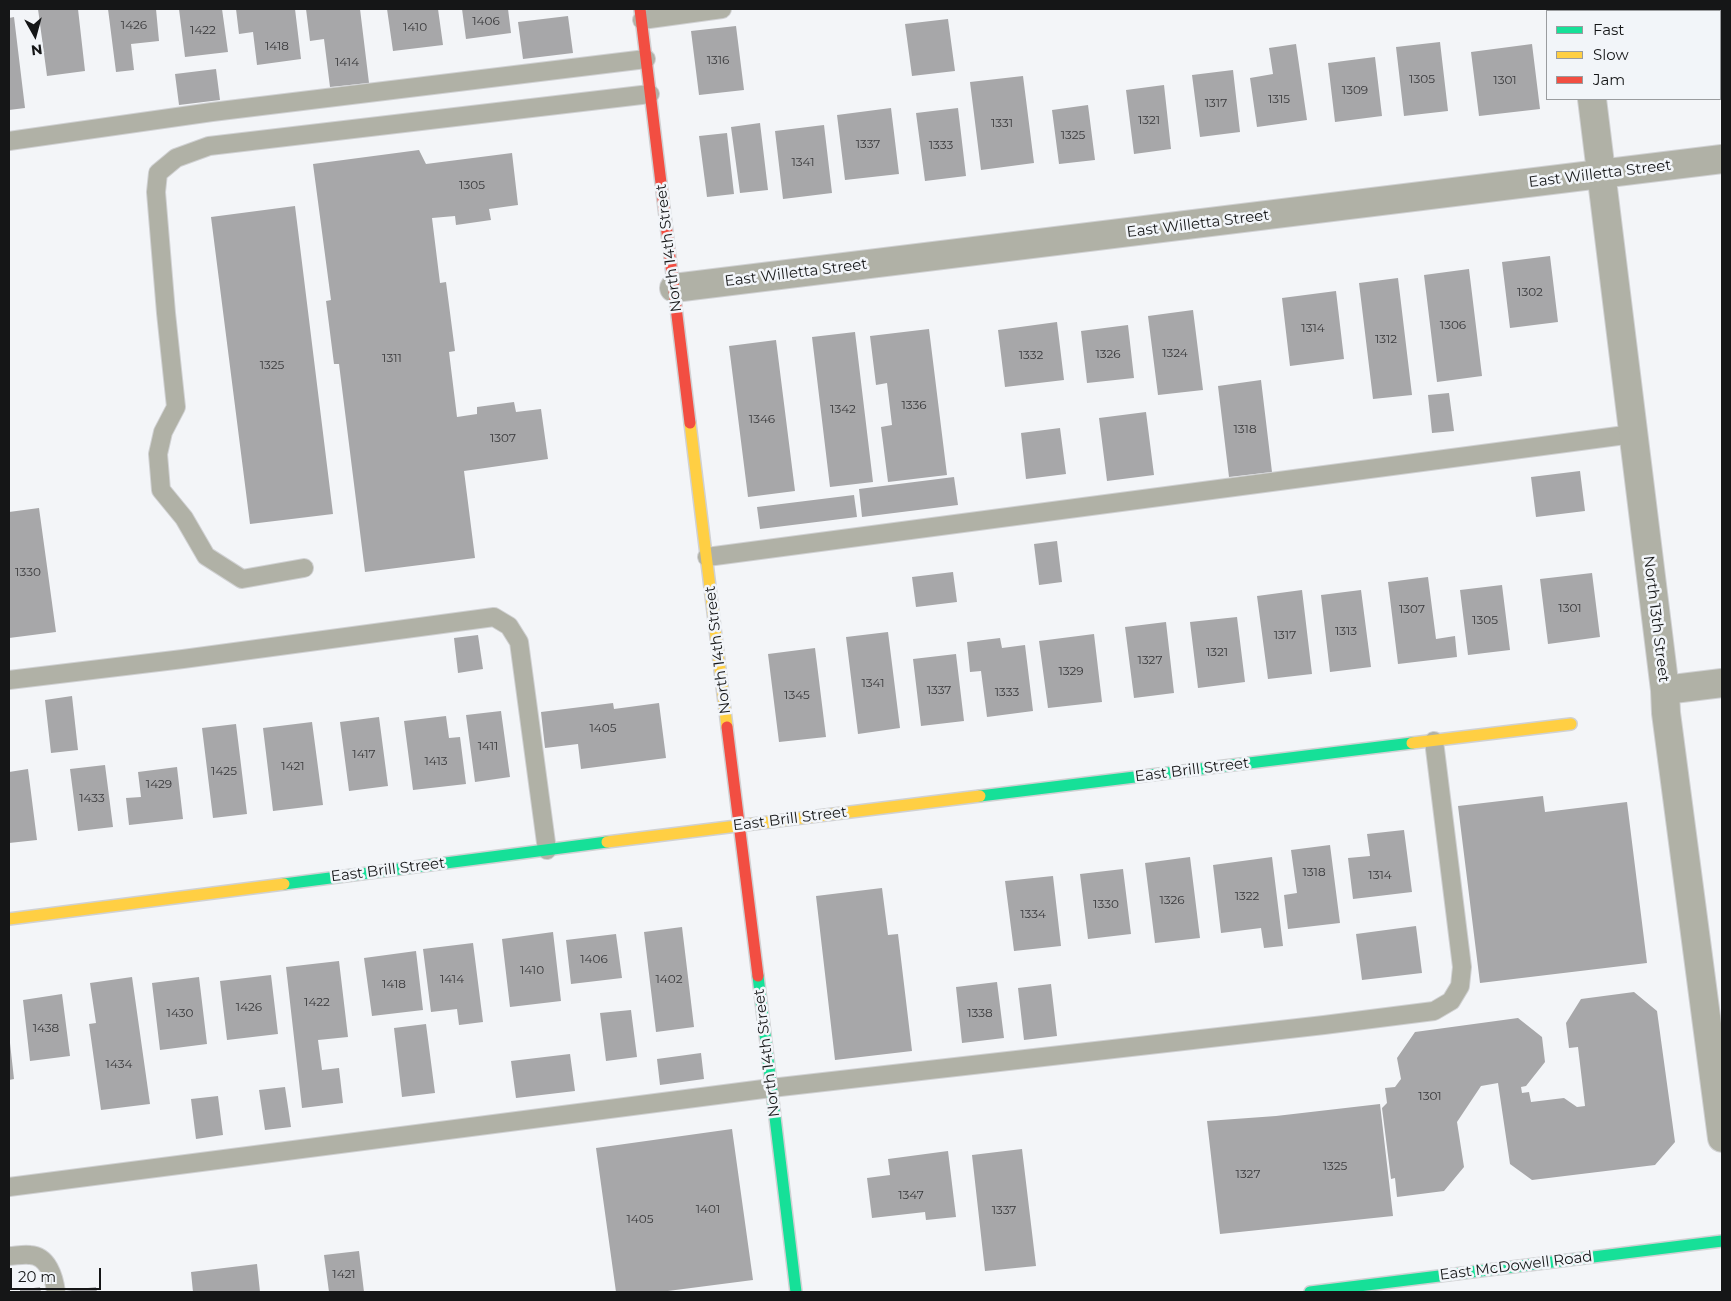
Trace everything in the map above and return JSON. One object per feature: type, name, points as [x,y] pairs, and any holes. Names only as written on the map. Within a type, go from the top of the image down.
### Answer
[{"type":"street","name":"North 14th Street","points":[[641,14],[796,1292]]},
{"type":"street","name":"North 13th Street","points":[[1592,100],[1665,690],[1666,713],[1722,1138]]},
{"type":"street","name":"East Willetta Street","points":[[674,288],[1722,159]]},
{"type":"street","points":[[1665,690],[1722,683]]},
{"type":"street","name":"East Brill Street","points":[[9,919],[739,825],[1572,724]]},
{"type":"street","name":"East McDowell Road","points":[[1310,1292],[1722,1241]]},
{"type":"lane","points":[[641,14],[722,9]]},
{"type":"lane","points":[[9,141],[212,112],[646,59]]},
{"type":"lane","points":[[304,568],[242,579],[206,556],[184,518],[161,490],[158,454],[163,432],[176,407],[156,192],[158,173],[176,158],[209,146],[650,94]]},
{"type":"lane","points":[[707,557],[1633,434]]},
{"type":"lane","points":[[9,680],[193,658],[494,617],[510,626],[519,642],[547,850]]},
{"type":"lane","points":[[9,1187],[771,1088],[1324,1025],[1434,1010],[1451,1001],[1460,986],[1462,967],[1434,741]]},
{"type":"lane","points":[[9,1256],[31,1255],[44,1260],[54,1278],[56,1292]]},
{"type":"building","points":[[38,9],[78,9],[85,71],[47,76]]},
{"type":"building","points":[[108,9],[156,9],[159,41],[131,44],[134,70],[116,72]]},
{"type":"building","points":[[179,9],[222,9],[228,52],[185,57]]},
{"type":"building","points":[[236,9],[295,9],[301,59],[257,65],[253,32],[239,34]]},
{"type":"building","points":[[306,9],[360,9],[369,83],[330,87],[324,39],[310,41]]},
{"type":"building","points":[[387,9],[438,9],[443,45],[393,51]]},
{"type":"building","points":[[462,9],[508,9],[511,33],[466,39]]},
{"type":"building","points":[[568,16],[573,53],[523,59],[518,22]]},
{"type":"building","points":[[14,17],[25,108],[9,110],[9,18]]},
{"type":"building","points":[[948,19],[955,71],[912,76],[905,24]]},
{"type":"building","points":[[736,26],[744,90],[699,95],[691,31]]},
{"type":"building","points":[[1440,42],[1448,111],[1404,116],[1396,47]]},
{"type":"building","points":[[1296,44],[1307,120],[1257,127],[1250,78],[1273,74],[1269,48]]},
{"type":"building","points":[[1532,44],[1540,109],[1479,116],[1471,52]]},
{"type":"building","points":[[1375,57],[1382,116],[1335,122],[1328,63]]},
{"type":"building","points":[[216,69],[220,100],[179,105],[175,74]]},
{"type":"building","points":[[1233,70],[1240,132],[1200,137],[1192,75]]},
{"type":"building","points":[[1023,76],[1034,163],[981,170],[970,82]]},
{"type":"building","points":[[1164,85],[1171,149],[1134,154],[1126,90]]},
{"type":"building","points":[[1088,105],[1095,160],[1059,164],[1052,110]]},
{"type":"building","points":[[891,108],[899,174],[845,180],[837,115]]},
{"type":"building","points":[[958,108],[966,176],[925,181],[916,113]]},
{"type":"building","points":[[760,123],[768,190],[740,193],[731,127]]},
{"type":"building","points":[[824,125],[832,193],[783,199],[775,131]]},
{"type":"building","points":[[727,133],[734,194],[707,197],[699,136]]},
{"type":"building","points":[[419,150],[426,164],[512,153],[518,205],[489,209],[491,220],[456,225],[455,216],[432,218],[440,283],[446,282],[455,351],[449,352],[457,417],[477,414],[477,407],[514,402],[516,412],[541,409],[548,459],[464,471],[475,558],[365,572],[339,364],[334,364],[326,301],[331,300],[313,164]]},
{"type":"building","points":[[295,206],[333,514],[250,524],[211,217]]},
{"type":"building","points":[[1550,256],[1558,322],[1510,328],[1502,262]]},
{"type":"building","points":[[1469,269],[1482,376],[1437,382],[1424,275]]},
{"type":"building","points":[[1398,278],[1412,395],[1373,399],[1359,283]]},
{"type":"building","points":[[1336,291],[1344,359],[1290,366],[1282,298]]},
{"type":"building","points":[[1193,310],[1203,390],[1158,395],[1148,316]]},
{"type":"building","points":[[1057,322],[1064,380],[1005,387],[998,330]]},
{"type":"building","points":[[1128,325],[1134,378],[1087,383],[1081,331]]},
{"type":"building","points":[[929,329],[947,475],[888,482],[881,427],[892,425],[887,383],[876,385],[870,336]]},
{"type":"building","points":[[855,332],[873,482],[830,487],[812,337]]},
{"type":"building","points":[[776,340],[795,491],[748,497],[729,346]]},
{"type":"building","points":[[1261,380],[1272,472],[1229,477],[1218,386]]},
{"type":"building","points":[[1449,393],[1454,431],[1432,433],[1428,395]]},
{"type":"building","points":[[1146,412],[1154,475],[1107,481],[1099,418]]},
{"type":"building","points":[[1060,428],[1066,474],[1026,479],[1021,433]]},
{"type":"building","points":[[1580,471],[1585,511],[1536,517],[1531,477]]},
{"type":"building","points":[[954,477],[958,505],[862,517],[859,489]]},
{"type":"building","points":[[854,495],[857,517],[760,529],[757,507]]},
{"type":"building","points":[[39,508],[56,632],[9,638],[9,512]]},
{"type":"building","points":[[1057,541],[1062,582],[1039,585],[1034,544]]},
{"type":"building","points":[[953,572],[957,602],[916,607],[912,577]]},
{"type":"building","points":[[1592,573],[1600,637],[1548,644],[1540,579]]},
{"type":"building","points":[[1428,577],[1436,639],[1455,636],[1457,657],[1398,664],[1388,582]]},
{"type":"building","points":[[1502,585],[1510,650],[1468,655],[1460,590]]},
{"type":"building","points":[[1302,590],[1312,674],[1268,679],[1257,596]]},
{"type":"building","points":[[1361,590],[1371,667],[1330,672],[1321,595]]},
{"type":"building","points":[[1237,617],[1245,682],[1198,688],[1190,622]]},
{"type":"building","points":[[1166,622],[1174,693],[1134,698],[1125,627]]},
{"type":"building","points":[[888,632],[900,728],[858,734],[846,637]]},
{"type":"building","points":[[1094,634],[1102,702],[1048,708],[1039,641]]},
{"type":"building","points":[[478,635],[483,669],[458,673],[454,638]]},
{"type":"building","points":[[1000,638],[1002,648],[1025,645],[1033,711],[987,717],[981,671],[970,672],[967,642]]},
{"type":"building","points":[[815,648],[826,737],[779,742],[768,654]]},
{"type":"building","points":[[956,654],[964,721],[921,726],[913,659]]},
{"type":"building","points":[[72,696],[78,750],[51,753],[45,700]]},
{"type":"building","points":[[613,703],[614,709],[659,703],[666,758],[581,769],[578,744],[545,748],[541,712]]},
{"type":"building","points":[[501,711],[510,777],[475,782],[466,715]]},
{"type":"building","points":[[446,716],[449,738],[460,737],[466,784],[413,790],[404,721]]},
{"type":"building","points":[[379,717],[388,786],[349,791],[340,722]]},
{"type":"building","points":[[312,722],[323,805],[273,811],[263,728]]},
{"type":"building","points":[[236,724],[247,814],[213,818],[202,728]]},
{"type":"building","points":[[105,765],[113,827],[78,831],[70,769]]},
{"type":"building","points":[[177,767],[183,819],[129,825],[126,798],[141,797],[138,772]]},
{"type":"building","points":[[28,769],[37,840],[9,843],[9,772]]},
{"type":"building","points":[[1543,796],[1545,812],[1627,802],[1647,963],[1480,983],[1458,806]]},
{"type":"building","points":[[1404,830],[1412,892],[1353,899],[1348,858],[1370,856],[1367,834]]},
{"type":"building","points":[[1330,845],[1340,923],[1288,929],[1284,895],[1297,893],[1291,850]]},
{"type":"building","points":[[1190,857],[1200,938],[1155,943],[1145,863]]},
{"type":"building","points":[[1272,857],[1283,946],[1264,948],[1261,928],[1221,933],[1213,865]]},
{"type":"building","points":[[1123,869],[1131,934],[1088,939],[1080,874]]},
{"type":"building","points":[[1053,876],[1061,946],[1014,951],[1005,881]]},
{"type":"building","points":[[882,888],[888,935],[898,934],[912,1051],[835,1060],[816,896]]},
{"type":"building","points":[[1416,926],[1422,973],[1362,980],[1356,934]]},
{"type":"building","points":[[682,927],[694,1027],[656,1032],[644,932]]},
{"type":"building","points":[[553,932],[561,1001],[510,1007],[502,939]]},
{"type":"building","points":[[616,934],[622,978],[571,984],[566,940]]},
{"type":"building","points":[[473,943],[483,1022],[459,1025],[457,1009],[431,1012],[423,949]]},
{"type":"building","points":[[416,951],[423,1010],[372,1016],[364,958]]},
{"type":"building","points":[[339,961],[348,1037],[318,1040],[322,1070],[339,1068],[343,1103],[302,1108],[286,967]]},
{"type":"building","points":[[271,975],[278,1034],[227,1040],[220,981]]},
{"type":"building","points":[[132,977],[150,1104],[101,1110],[89,1024],[96,1023],[90,983]]},
{"type":"building","points":[[199,977],[207,1044],[160,1050],[152,983]]},
{"type":"building","points":[[997,982],[1004,1038],[962,1043],[956,987]]},
{"type":"building","points":[[1051,984],[1057,1036],[1024,1040],[1018,988]]},
{"type":"building","points":[[1634,992],[1657,1011],[1675,1142],[1655,1165],[1532,1180],[1510,1164],[1498,1083],[1481,1086],[1457,1122],[1464,1167],[1444,1191],[1397,1197],[1395,1178],[1391,1179],[1382,1108],[1387,1103],[1385,1088],[1395,1087],[1401,1079],[1397,1058],[1415,1032],[1518,1018],[1542,1037],[1545,1062],[1526,1086],[1521,1087],[1522,1093],[1529,1092],[1531,1102],[1564,1098],[1577,1107],[1585,1106],[1578,1047],[1569,1048],[1566,1023],[1581,999]]},
{"type":"building","points":[[62,994],[70,1056],[30,1061],[23,1000]]},
{"type":"building","points":[[631,1010],[637,1057],[606,1061],[600,1013]]},
{"type":"building","points":[[426,1024],[435,1093],[402,1097],[394,1028]]},
{"type":"building","points":[[9,1043],[14,1079],[9,1080]]},
{"type":"building","points":[[701,1053],[704,1079],[660,1085],[657,1059]]},
{"type":"building","points":[[570,1054],[575,1091],[516,1098],[511,1061]]},
{"type":"building","points":[[285,1087],[291,1127],[265,1130],[259,1090]]},
{"type":"building","points":[[218,1096],[223,1135],[196,1139],[191,1099]]},
{"type":"building","points":[[1380,1104],[1393,1216],[1220,1234],[1207,1121],[1276,1116]]},
{"type":"building","points":[[732,1129],[753,1280],[660,1292],[616,1292],[596,1148]]},
{"type":"building","points":[[1022,1149],[1036,1266],[985,1271],[972,1155]]},
{"type":"building","points":[[948,1151],[956,1217],[926,1220],[925,1212],[872,1218],[867,1178],[890,1175],[888,1159]]},
{"type":"building","points":[[359,1251],[364,1292],[329,1292],[324,1255]]},
{"type":"building","points":[[257,1264],[260,1292],[193,1292],[191,1272]]},
{"type":"building","points":[[40,1287],[41,1292],[20,1292],[20,1290]]},
{"type":"building","points":[[96,1287],[97,1292],[64,1292],[64,1291]]},
{"type":"traffic: fast","points":[[980,796],[1412,743]]},
{"type":"traffic: fast","points":[[284,884],[607,842]]},
{"type":"traffic: fast","points":[[758,976],[796,1292]]},
{"type":"traffic: fast","points":[[1310,1292],[1722,1241]]},
{"type":"traffic: slow","points":[[690,423],[727,727]]},
{"type":"traffic: slow","points":[[1412,743],[1571,724]]},
{"type":"traffic: slow","points":[[607,842],[980,796]]},
{"type":"traffic: slow","points":[[9,919],[284,884]]},
{"type":"traffic: jam","points":[[640,9],[690,423]]},
{"type":"traffic: jam","points":[[727,727],[758,976]]}]
